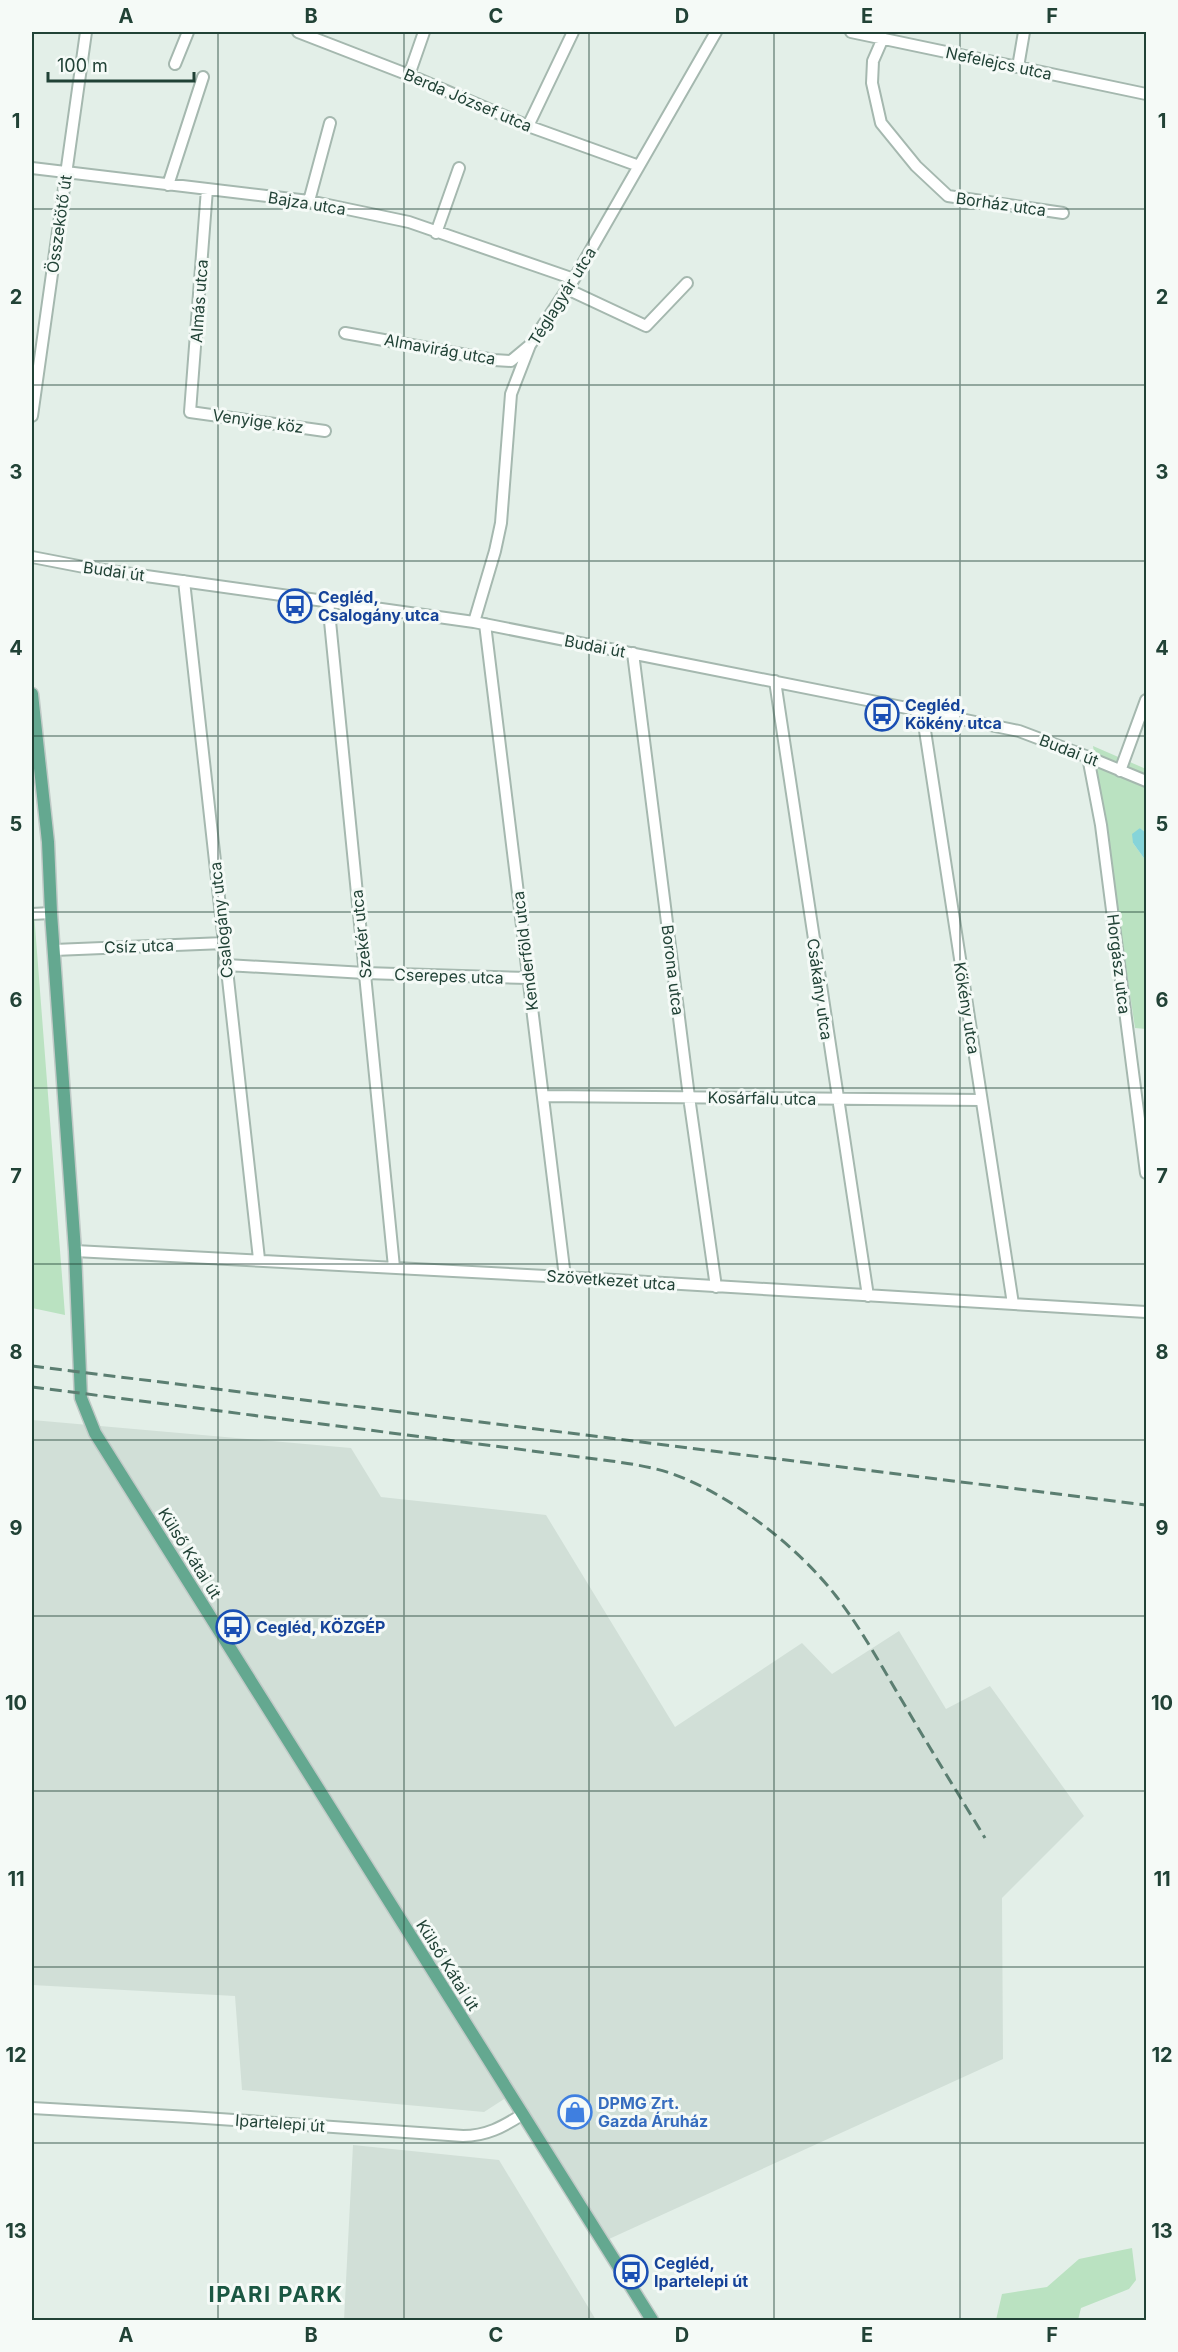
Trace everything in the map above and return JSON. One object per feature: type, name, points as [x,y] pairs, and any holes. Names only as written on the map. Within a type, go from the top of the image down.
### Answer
[{"type":"main road","name":"Külső Kátai út","points":[[32,694],[48,842],[75,1251],[81,1398],[95,1432],[652,2320]]},
{"type":"street","name":"Összekötő út","points":[[32,416],[86,32]]},
{"type":"street","points":[[175,64],[188,32]]},
{"type":"street","name":"Berda József utca","points":[[298,32],[410,75],[528,126],[639,166]]},
{"type":"street","points":[[410,75],[424,32]]},
{"type":"street","points":[[528,126],[573,32]]},
{"type":"street","name":"Téglagyár utca","points":[[479,623],[501,523],[511,394],[530,345],[570,284],[716,32]]},
{"type":"street","name":"Nefelejcs utca","points":[[859,32],[1146,94]]},
{"type":"street","points":[[1018,67],[1024,32]]},
{"type":"street","name":"Borház utca","points":[[883,38],[873,61],[872,83],[880,123],[916,166],[948,196],[1063,213]]},
{"type":"street","points":[[168,185],[203,77]]},
{"type":"street","points":[[309,201],[330,123]]},
{"type":"street","name":"Bajza utca","points":[[32,168],[309,201],[409,222],[570,284],[646,326],[687,283]]},
{"type":"street","points":[[436,233],[459,168]]},
{"type":"street","name":"Almás utca","points":[[190,412],[207,189]]},
{"type":"street","name":"Almavirág utca","points":[[345,333],[494,360],[511,360],[530,345]]},
{"type":"street","name":"Venyige köz","points":[[190,412],[325,431]]},
{"type":"street","name":"Budai út","points":[[32,557],[89,568],[479,623],[775,681],[1018,731],[1146,782]]},
{"type":"street","name":"Csalogány utca","points":[[184,581],[259,1259]]},
{"type":"street","name":"Szekér utca","points":[[328,601],[394,1267]]},
{"type":"street","name":"Kenderföld utca","points":[[479,623],[528,978],[565,1277]]},
{"type":"street","name":"Borona utca","points":[[633,653],[689,1097],[716,1287]]},
{"type":"street","name":"Csákány utca","points":[[775,681],[868,1296]]},
{"type":"street","points":[[1120,771],[1146,700]]},
{"type":"street","name":"Kökény utca","points":[[922,711],[1013,1304]]},
{"type":"street","name":"Horgász utca","points":[[1088,757],[1101,825],[1146,1173]]},
{"type":"street","points":[[32,914],[51,913]]},
{"type":"street","name":"Csíz utca","points":[[54,950],[224,943]]},
{"type":"street","name":"Cserepes utca","points":[[226,965],[365,973],[528,978]]},
{"type":"street","name":"Kosárfalu utca","points":[[543,1096],[981,1100]]},
{"type":"street","name":"Szövetkezet utca","points":[[75,1251],[259,1259],[1146,1312]]},
{"type":"street","name":"Ipartelepi út","points":[[32,2108],[463,2136],[489,2133],[523,2115]]},
{"type":"shaded area","points":[[32,1420],[351,1448],[381,1497],[546,1515],[675,1727],[802,1643],[832,1674],[899,1631],[946,1709],[990,1686],[1084,1816],[1002,1898],[1003,2059],[609,2239],[515,2092],[484,2112],[242,2090],[235,1996],[32,1985]]},
{"type":"shaded area","points":[[353,2145],[499,2160],[596,2320],[344,2320]]},
{"type":"green space","points":[[1093,746],[1146,769],[1146,833],[1140,828],[1133,843],[1146,861],[1146,1029],[1135,1028]]},
{"type":"green space","points":[[32,887],[65,1315],[32,1308]]},
{"type":"green space","points":[[1132,2248],[1136,2280],[1129,2289],[1081,2308],[1078,2320],[996,2320],[1002,2294],[1047,2287],[1079,2259]]},
{"type":"water","points":[[1140,828],[1146,833],[1146,861],[1133,843],[1132,834]]},
{"type":"railway","points":[[32,1366],[1146,1505]]},
{"type":"railway","points":[[32,1387],[619,1462],[673,1474],[696,1484],[741,1509],[763,1525],[803,1559],[836,1596],[864,1637],[985,1838]]},
{"type":"place","name":"Cegléd, Csalogány utca","points":[[295,606]]},
{"type":"place","name":"Cegléd, Kökény utca","points":[[882,714]]},
{"type":"place","name":"Cegléd, KÖZGÉP","points":[[233,1627]]},
{"type":"place","name":"DPMG Zrt. Gazda Áruház","points":[[575,2112]]},
{"type":"place","name":"Cegléd, Ipartelepi út","points":[[631,2272]]},
{"type":"district","name":"IPARI PARK","points":[[276,2294]]}]
